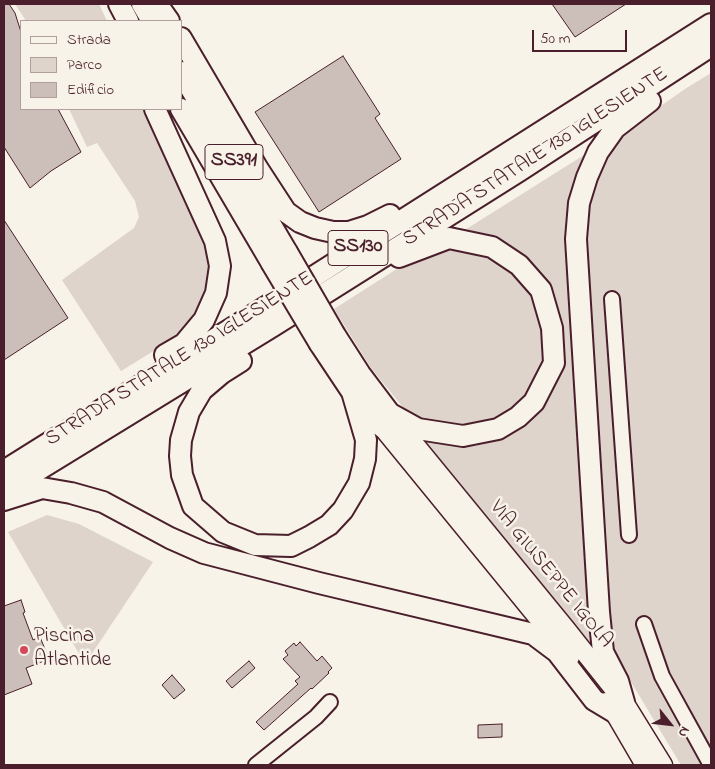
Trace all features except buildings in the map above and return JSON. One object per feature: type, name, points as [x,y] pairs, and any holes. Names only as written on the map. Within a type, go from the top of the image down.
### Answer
[{"type":"highway","points":[[106,4],[114,20]]},
{"type":"highway","points":[[119,4],[127,20]]},
{"type":"highway","points":[[142,4],[151,20]]},
{"type":"highway","points":[[157,4],[169,20]]},
{"type":"highway","name":"STRADA STATALE 130 IGLESIENTE","points":[[4,470],[258,312],[711,24]]},
{"type":"highway","points":[[182,40],[258,169],[286,212],[300,222],[333,232],[349,232],[437,198]]},
{"type":"highway","name":"STRADA STATALE 130 IGLESIENTE","points":[[4,491],[273,326],[711,46]]},
{"type":"highway","points":[[4,500],[42,488],[71,493],[103,502],[170,538],[204,553],[319,583],[533,634],[557,652],[594,700],[619,707],[618,681],[603,652],[599,612],[576,239],[579,204],[587,177],[598,152],[615,128],[636,110],[708,61],[711,55]]},
{"type":"highway","name":"SS391","points":[[182,74],[279,257],[328,340],[352,392],[388,419]]},
{"type":"highway","points":[[90,416],[111,390],[184,344],[204,320],[216,293],[220,266],[215,241],[155,110]]},
{"type":"highway","name":"SS391","points":[[182,110],[279,257]]},
{"type":"highway","points":[[360,271],[449,238],[492,247],[519,266],[541,290],[552,328],[554,364],[534,402],[518,417],[498,429],[463,436],[418,429],[388,419]]},
{"type":"highway","points":[[273,326],[266,345],[222,373],[202,390],[189,412],[181,440],[182,475],[193,506],[223,532],[255,545],[291,546],[309,538],[329,525],[343,510],[359,482],[366,440],[352,392]]},
{"type":"highway","name":"SS391","points":[[328,340],[360,374],[388,419]]},
{"type":"main road","name":"VIA GIUSEPPE IGOLA","points":[[388,419],[619,707],[663,765]]},
{"type":"main road","name":"VIA GIUSEPPE IGOLA","points":[[619,707],[645,765]]},
{"type":"street","points":[[612,299],[629,535]]},
{"type":"street","points":[[644,624],[662,676],[711,765]]},
{"type":"street","points":[[256,765],[316,717],[330,702]]},
{"type":"green space","points":[[15,4],[99,4],[107,20],[25,20]]},
{"type":"green space","points":[[711,73],[711,765],[681,765],[610,645],[585,272],[587,207],[594,178],[609,153],[635,124]]},
{"type":"green space","points":[[69,110],[148,110],[206,239],[211,270],[209,286],[201,309],[178,336],[121,371],[62,280],[134,228],[139,217],[135,201],[97,143],[87,147]]},
{"type":"green space","points":[[592,150],[584,162],[595,643],[590,642],[420,438],[444,445],[474,446],[503,439],[522,428],[543,406],[557,378],[562,352],[563,324],[556,303],[544,279],[528,261],[511,247],[493,239],[460,233]]},
{"type":"green space","points":[[460,247],[481,249],[516,270],[541,308],[547,354],[540,378],[513,415],[464,432],[422,422],[406,411],[371,368],[334,309],[414,258],[441,249]]},
{"type":"green space","points":[[47,515],[79,524],[153,562],[85,664],[8,532]]},
{"type":"place","name":"Piscina Atlantide","points":[[24,650]]}]
